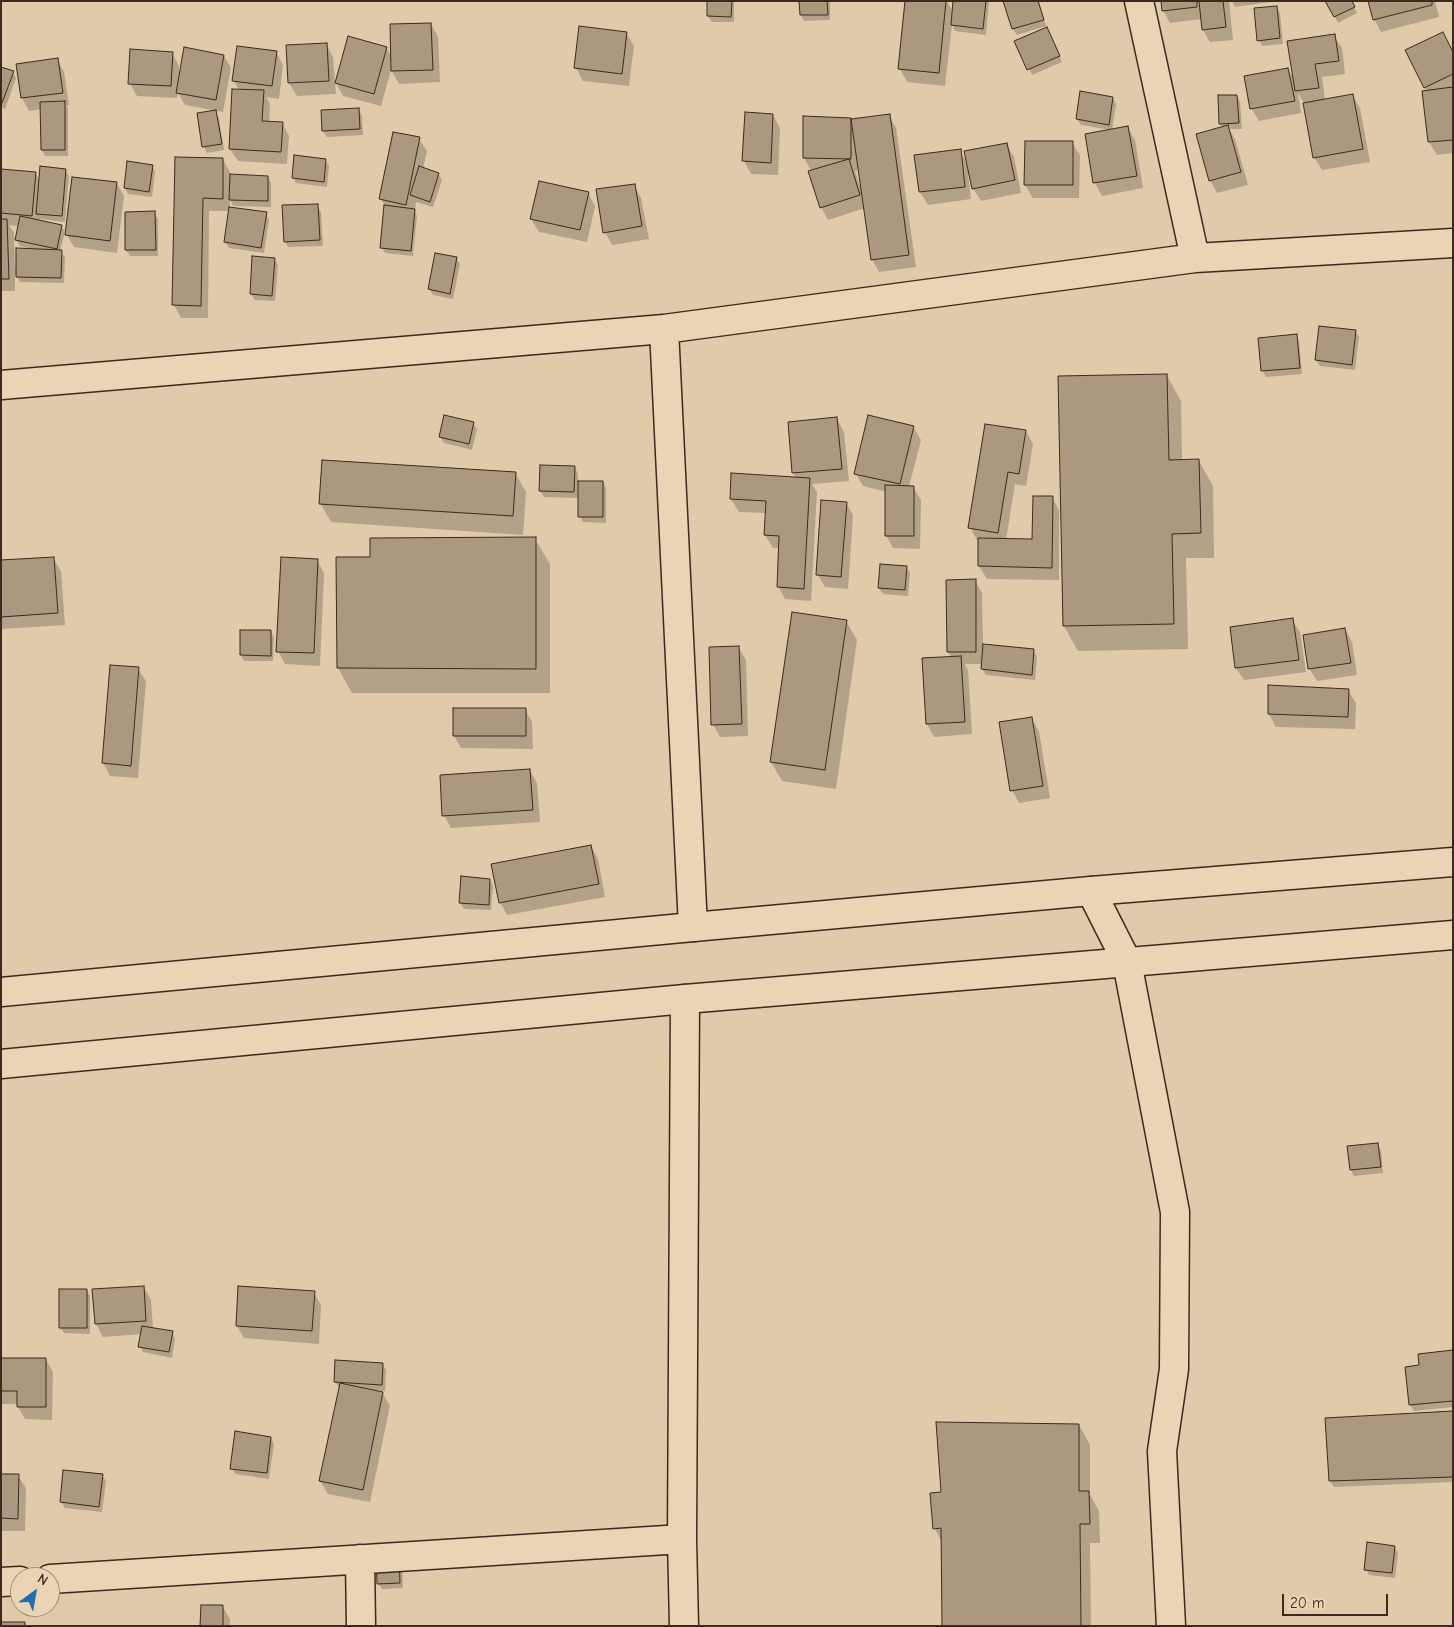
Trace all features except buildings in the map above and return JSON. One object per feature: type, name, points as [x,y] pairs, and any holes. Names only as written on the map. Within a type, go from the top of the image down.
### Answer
[{"type":"main road","points":[[1139,1],[1195,258]]},
{"type":"main road","points":[[1,385],[664,329],[1195,258],[1453,243]]},
{"type":"main road","points":[[664,329],[693,927]]},
{"type":"main road","points":[[1,992],[1091,891],[1453,862]]},
{"type":"main road","points":[[1091,891],[1126,962],[1175,1212],[1174,1369],[1162,1451],[1171,1626]]},
{"type":"main road","points":[[1,1064],[685,999],[1453,935]]},
{"type":"main road","points":[[684,1626],[682,1539],[685,999]]},
{"type":"main road","points":[[60,1578],[682,1539]]},
{"type":"main road","points":[[360,1559],[361,1626]]}]
